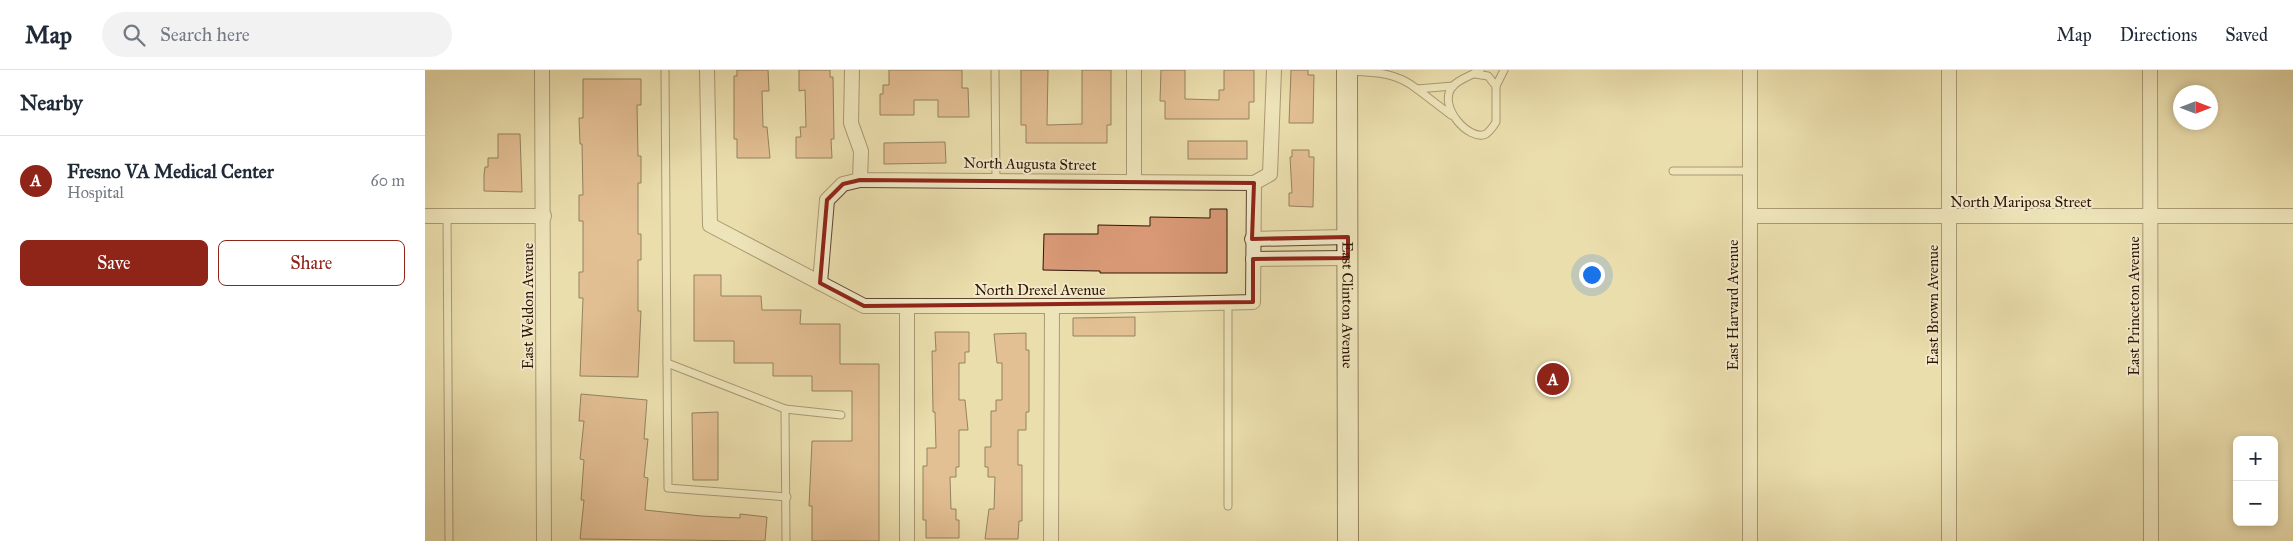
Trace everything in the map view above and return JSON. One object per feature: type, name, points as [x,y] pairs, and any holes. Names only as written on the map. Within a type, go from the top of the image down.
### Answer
[{"type":"main road","name":"East Clinton Avenue","points":[[1347,71],[1348,541]]},
{"type":"street","name":"East Weldon Avenue","points":[[542,70],[544,541]]},
{"type":"street","name":"North Drexel Avenue","points":[[707,70],[710,225],[863,306],[1052,306],[1253,302],[1253,260]]},
{"type":"street","points":[[820,283],[827,200],[843,184],[860,180],[861,152],[851,123],[852,70]]},
{"type":"street","points":[[1133,182],[1134,70]]},
{"type":"street","points":[[1273,70],[1270,174],[1254,183],[1253,260],[1348,258]]},
{"type":"street","name":"East Harvard Avenue","points":[[1750,70],[1750,541]]},
{"type":"street","name":"East Brown Avenue","points":[[1949,70],[1949,541]]},
{"type":"street","name":"East Princeton Avenue","points":[[2150,70],[2151,541]]},
{"type":"street","name":"North Augusta Street","points":[[860,180],[996,179],[1254,183]]},
{"type":"street","points":[[425,216],[544,216]]},
{"type":"street","name":"North Mariposa Street","points":[[1750,216],[1949,218],[2293,216]]},
{"type":"street","points":[[1252,239],[1348,237]]},
{"type":"street","points":[[907,306],[907,541]]},
{"type":"street","points":[[1051,541],[1052,306]]},
{"type":"lane","points":[[665,70],[668,488],[787,497]]},
{"type":"lane","points":[[995,70],[996,179]]},
{"type":"lane","points":[[1347,71],[1394,75],[1417,89],[1472,133],[1485,134],[1496,122],[1496,86],[1504,70]]},
{"type":"lane","points":[[1417,89],[1453,86],[1478,72],[1488,76],[1496,86]]},
{"type":"lane","points":[[1451,115],[1448,100],[1453,86]]},
{"type":"lane","points":[[1673,171],[1750,171]]},
{"type":"lane","points":[[447,216],[449,541]]},
{"type":"lane","points":[[1228,303],[1228,506]]},
{"type":"lane","points":[[667,363],[785,410],[841,415]]},
{"type":"lane","points":[[785,410],[786,541]]},
{"type":"highlighted area","points":[[860,180],[1254,183],[1252,239],[1348,237],[1348,258],[1253,259],[1253,302],[864,306],[820,283],[827,200],[843,184]]},
{"type":"building","points":[[737,70],[768,70],[769,91],[762,91],[763,127],[767,127],[770,158],[737,158],[737,139],[734,139],[734,76],[737,76]]},
{"type":"building","points":[[799,70],[830,70],[830,77],[833,77],[834,139],[831,139],[832,158],[796,158],[796,137],[801,137],[800,127],[806,127],[805,90],[799,91]]},
{"type":"building","points":[[889,70],[962,70],[962,88],[968,88],[969,117],[938,117],[938,100],[914,100],[914,115],[880,115],[880,94],[883,94],[883,85],[889,85]]},
{"type":"building","points":[[1021,70],[1048,70],[1047,125],[1082,124],[1082,70],[1111,70],[1111,125],[1107,125],[1107,143],[1026,143],[1026,125],[1021,125]]},
{"type":"building","points":[[1161,70],[1185,70],[1185,99],[1219,100],[1219,90],[1224,90],[1224,70],[1254,70],[1254,102],[1249,102],[1249,119],[1165,119],[1165,101],[1160,101]]},
{"type":"building","points":[[1291,70],[1308,70],[1308,75],[1314,75],[1313,123],[1289,123]]},
{"type":"building","points":[[583,79],[641,79],[641,105],[637,105],[638,156],[641,156],[641,183],[638,183],[638,234],[641,234],[641,260],[638,260],[638,311],[641,311],[638,377],[580,376],[583,298],[579,298],[579,272],[583,272],[583,221],[579,221],[579,195],[583,195],[582,144],[580,144],[579,118],[583,118]]},
{"type":"building","points":[[498,134],[520,134],[522,192],[484,191],[484,175],[485,167],[488,167],[488,158],[498,158]]},
{"type":"building","points":[[1188,141],[1247,141],[1247,159],[1188,159]]},
{"type":"building","points":[[945,142],[946,163],[884,164],[884,143]]},
{"type":"building","points":[[1292,150],[1309,150],[1309,157],[1314,157],[1313,207],[1289,206],[1289,193],[1292,193],[1290,157],[1292,157]]},
{"type":"building","points":[[1210,209],[1227,209],[1227,273],[1100,273],[1100,271],[1043,270],[1044,234],[1098,234],[1098,225],[1150,226],[1150,217],[1210,218]]},
{"type":"building","points":[[694,275],[721,275],[721,296],[761,296],[762,310],[801,310],[800,324],[840,324],[840,364],[879,364],[879,541],[812,541],[812,506],[809,506],[812,441],[852,441],[852,391],[812,391],[812,376],[773,376],[773,363],[734,363],[734,341],[694,341]]},
{"type":"building","points":[[1135,317],[1135,336],[1073,336],[1073,318]]},
{"type":"building","points":[[935,332],[969,332],[969,352],[965,352],[965,363],[959,363],[959,400],[965,400],[968,430],[959,430],[959,467],[956,467],[956,477],[950,477],[951,509],[956,509],[956,520],[959,520],[959,538],[926,538],[926,520],[923,520],[923,466],[927,466],[927,448],[936,448],[935,412],[933,412],[932,351],[936,351]]},
{"type":"building","points":[[1026,333],[1026,350],[1029,350],[1029,412],[1026,412],[1026,430],[1018,430],[1018,465],[1022,465],[1022,521],[1019,521],[1018,539],[985,539],[989,509],[994,509],[995,477],[988,477],[988,467],[985,467],[985,447],[991,447],[991,411],[996,411],[996,400],[1002,400],[1002,363],[997,363],[994,334]]},
{"type":"building","points":[[581,394],[647,400],[644,439],[648,439],[644,477],[648,478],[645,510],[701,516],[740,518],[740,514],[767,517],[765,541],[580,539],[584,500],[581,500],[584,460],[580,459],[584,421],[579,421]]},
{"type":"building","points":[[718,412],[718,480],[693,480],[692,413]]},
{"type":"place","name":"Fresno VA Medical Center","points":[[1553,379]]}]
